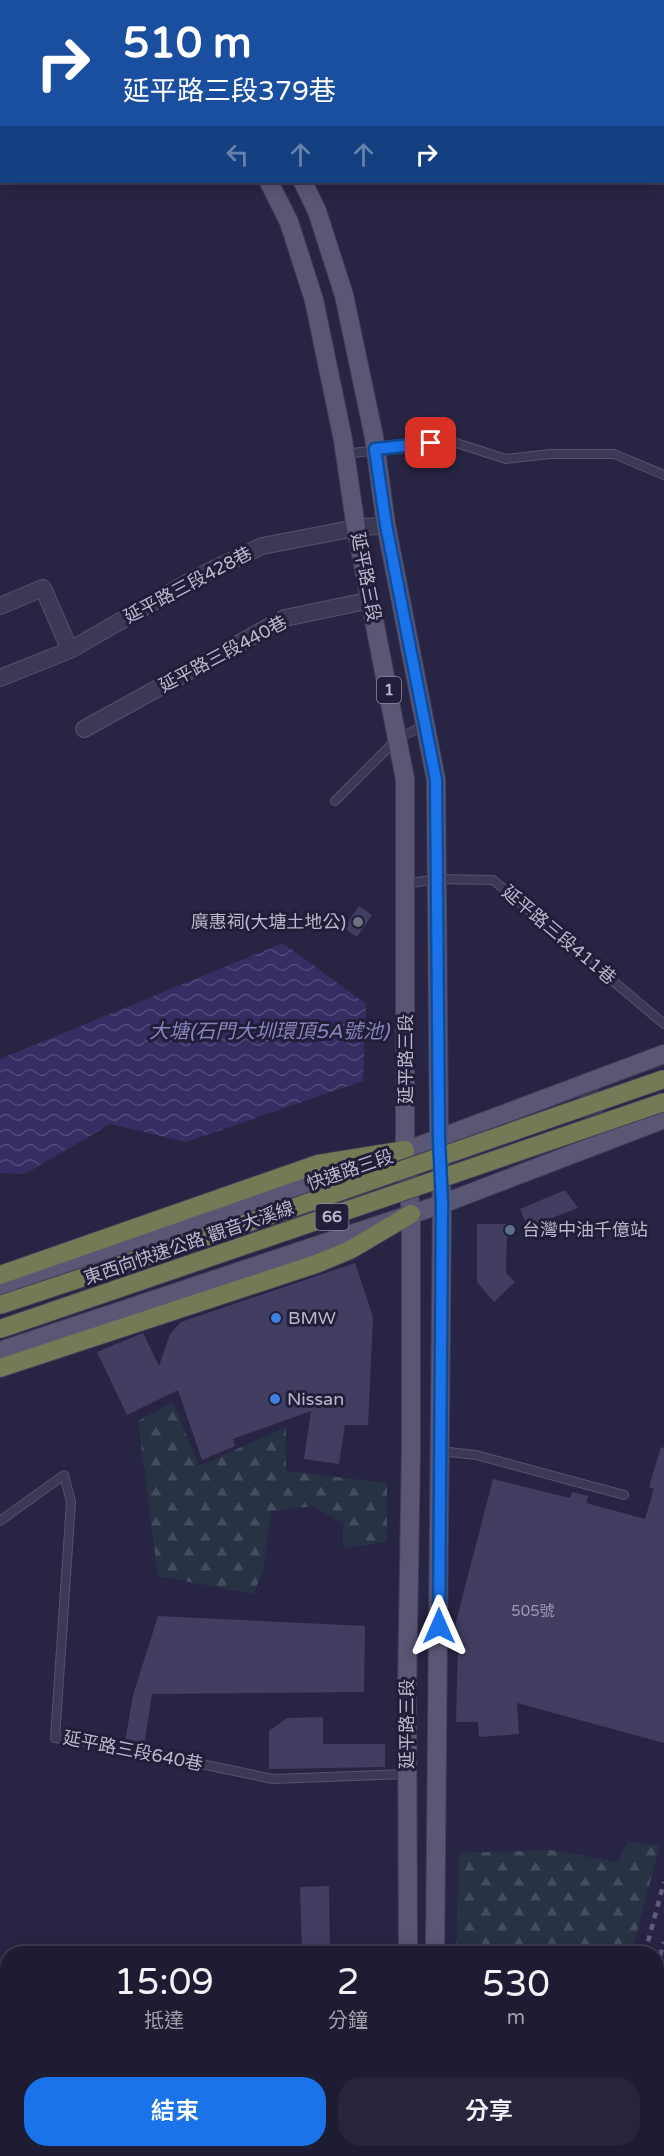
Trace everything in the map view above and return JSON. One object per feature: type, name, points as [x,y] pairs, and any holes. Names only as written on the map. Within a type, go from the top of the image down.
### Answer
[{"type":"highway","name":"東西向快速公路 觀音大溪線","points":[[0,1305],[302,1205],[664,1079]]},
{"type":"highway","name":"東西向快速公路 觀音大溪線","points":[[0,1329],[664,1102]]},
{"type":"highway","points":[[0,1275],[318,1164],[405,1150]]},
{"type":"highway","points":[[0,1368],[255,1284],[350,1250],[411,1214]]},
{"type":"main road","name":"延平路三段","points":[[270,183],[289,222],[314,300],[405,779],[405,1150],[411,1214],[411,1449],[407,1691],[408,1946]]},
{"type":"main road","name":"延平路三段","points":[[303,183],[317,211],[344,295],[436,780],[439,1139],[442,1204],[435,1946]]},
{"type":"main road","name":"快速路三段","points":[[0,1290],[439,1139],[664,1054]]},
{"type":"main road","name":"66","points":[[0,1351],[442,1204],[664,1119]]},
{"type":"main road","points":[[411,1449],[440,1451]]},
{"type":"main road","points":[[407,1691],[438,1692]]},
{"type":"street","name":"延平路三段428巷","points":[[0,678],[70,650],[197,577],[262,546],[356,528],[386,525]]},
{"type":"street","points":[[0,606],[43,588],[70,650]]},
{"type":"street","name":"延平路三段440巷","points":[[84,729],[285,618],[371,600]]},
{"type":"street","points":[[587,1083],[600,1143]]},
{"type":"lane","points":[[345,454],[450,441],[506,459],[550,454],[614,454],[664,475]]},
{"type":"lane","points":[[335,801],[398,738],[426,725]]},
{"type":"lane","name":"延平路三段411巷","points":[[406,884],[436,879],[493,880],[664,1024]]},
{"type":"lane","points":[[440,1451],[476,1455],[624,1495]]},
{"type":"lane","name":"延平路三段640巷","points":[[0,1521],[64,1475],[71,1502],[55,1738],[105,1744],[273,1779],[407,1774]]},
{"type":"green space","points":[[173,1402],[199,1466],[286,1427],[286,1471],[387,1483],[387,1542],[343,1548],[343,1524],[314,1506],[271,1511],[263,1571],[253,1594],[158,1576],[138,1421]]},
{"type":"green space","points":[[628,1842],[660,1845],[633,1946],[456,1946],[459,1853],[550,1850],[618,1862]]},
{"type":"water","name":"大塘(石門大圳環頂5A號池)","points":[[283,943],[366,1004],[363,1081],[186,1142],[110,1124],[25,1174],[0,1173],[0,1059]]},
{"type":"building","name":"廣惠祠(大塘土地公)","points":[[359,906],[372,915],[357,937],[344,928]]},
{"type":"building","points":[[565,1190],[578,1208],[544,1221],[548,1232],[532,1238],[520,1209]]},
{"type":"building","points":[[477,1224],[507,1224],[506,1273],[515,1282],[494,1302],[477,1282]]},
{"type":"building","points":[[355,1263],[373,1317],[368,1425],[345,1425],[339,1464],[304,1459],[311,1411],[233,1439],[235,1446],[202,1460],[178,1390],[127,1415],[97,1352],[143,1333],[159,1366],[170,1334],[181,1322]]},
{"type":"building","points":[[661,1447],[664,1448],[664,1743],[517,1703],[519,1734],[479,1737],[478,1722],[456,1722],[458,1643],[451,1641],[493,1479],[570,1498],[572,1492],[588,1496],[586,1503],[645,1519],[654,1489],[649,1487]]},
{"type":"building","points":[[158,1616],[365,1626],[364,1692],[152,1694],[144,1746],[125,1742],[133,1695]]},
{"type":"building","points":[[323,1717],[323,1744],[385,1744],[385,1767],[269,1769],[269,1731],[287,1718]]},
{"type":"building","points":[[329,1886],[330,1946],[302,1946],[300,1887]]},
{"type":"railway","points":[[647,1946],[664,1882]]},
{"type":"railway","points":[[663,1946],[664,1942]]},
{"type":"place","name":"廣惠祠(大塘土地公)","points":[[358,922]]},
{"type":"place","name":"台灣中油千億站","points":[[510,1230]]},
{"type":"place","name":"BMW","points":[[276,1318]]},
{"type":"place","name":"Nissan","points":[[275,1399]]},
{"type":"route","points":[[431,443],[375,449],[386,525],[421,690],[436,780],[439,1139],[442,1204],[439,1626]]}]
